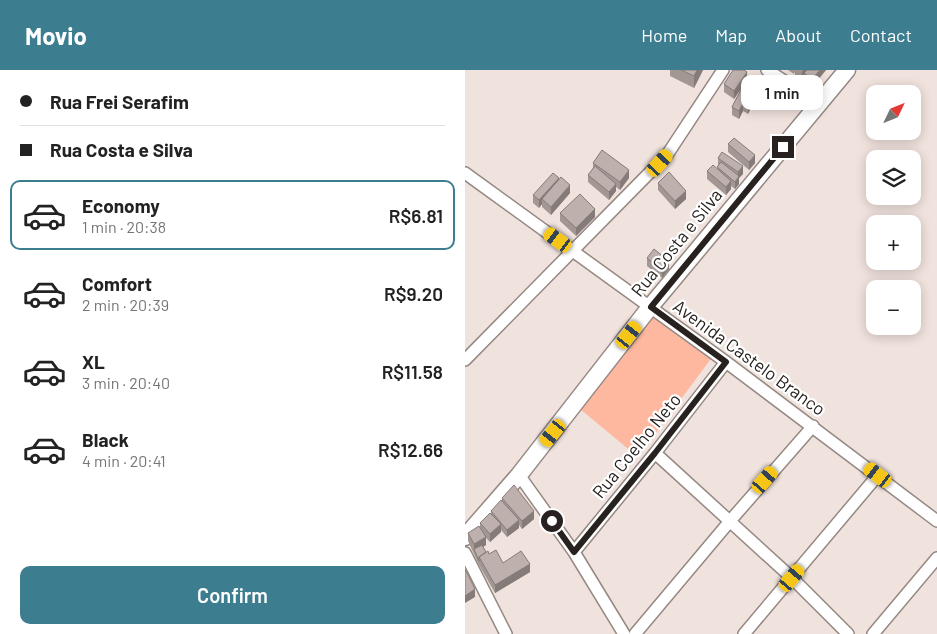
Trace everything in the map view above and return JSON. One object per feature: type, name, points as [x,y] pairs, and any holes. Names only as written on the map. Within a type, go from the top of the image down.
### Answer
[{"type":"street","points":[[465,360],[667,155],[723,70]]},
{"type":"street","points":[[767,70],[819,103]]},
{"type":"street","name":"Rua Costa e Silva","points":[[465,537],[519,475],[651,307],[847,70]]},
{"type":"street","name":"Avenida Castelo Branco","points":[[465,173],[813,426],[937,521]]},
{"type":"street","name":"Rua Coelho Neto","points":[[574,552],[726,362]]},
{"type":"street","points":[[635,634],[813,426]]},
{"type":"street","points":[[655,453],[792,578],[848,634]]},
{"type":"street","points":[[519,475],[574,552],[624,634]]},
{"type":"street","points":[[744,634],[878,475]]},
{"type":"street","points":[[465,553],[505,634]]},
{"type":"street","points":[[873,634],[937,558]]},
{"type":"shaded area","points":[[654,312],[713,356],[638,457],[580,409]]},
{"type":"building","points":[[681,70],[697,70],[694,76]]},
{"type":"building","points":[[733,70],[744,70],[747,72],[734,91],[724,84]]},
{"type":"building","points":[[807,70],[820,70],[812,79],[804,73]]},
{"type":"building","points":[[748,76],[760,82],[748,106],[743,103],[739,111],[732,107]]},
{"type":"building","points":[[734,138],[755,155],[749,162],[728,144]]},
{"type":"building","points":[[602,150],[629,170],[620,182],[593,163]]},
{"type":"building","points":[[722,152],[743,166],[738,172],[718,158]]},
{"type":"building","points":[[721,162],[739,176],[735,182],[717,167]]},
{"type":"building","points":[[713,165],[731,181],[726,187],[707,171]]},
{"type":"building","points":[[595,166],[616,184],[609,192],[588,175]]},
{"type":"building","points":[[669,172],[686,191],[675,201],[658,183]]},
{"type":"building","points":[[553,173],[559,178],[539,200],[533,195]]},
{"type":"building","points":[[561,177],[570,185],[551,207],[542,199]]},
{"type":"building","points":[[580,194],[595,209],[576,228],[560,213]]},
{"type":"building","points":[[654,249],[669,261],[662,270],[647,258]]},
{"type":"building","points":[[514,485],[534,511],[522,521],[502,498]]},
{"type":"building","points":[[501,500],[519,520],[507,530],[491,511]]},
{"type":"building","points":[[490,513],[501,524],[490,534],[480,523]]},
{"type":"building","points":[[479,526],[486,537],[474,544],[468,533]]},
{"type":"building","points":[[482,545],[486,552],[479,557],[479,561],[474,549]]},
{"type":"building","points":[[496,550],[503,563],[521,551],[530,564],[495,585],[479,557],[488,551],[489,554]]},
{"type":"building","points":[[465,569],[475,589],[465,596]]},
{"type":"route","points":[[552,521],[574,552],[726,362],[651,307],[783,147]]}]
